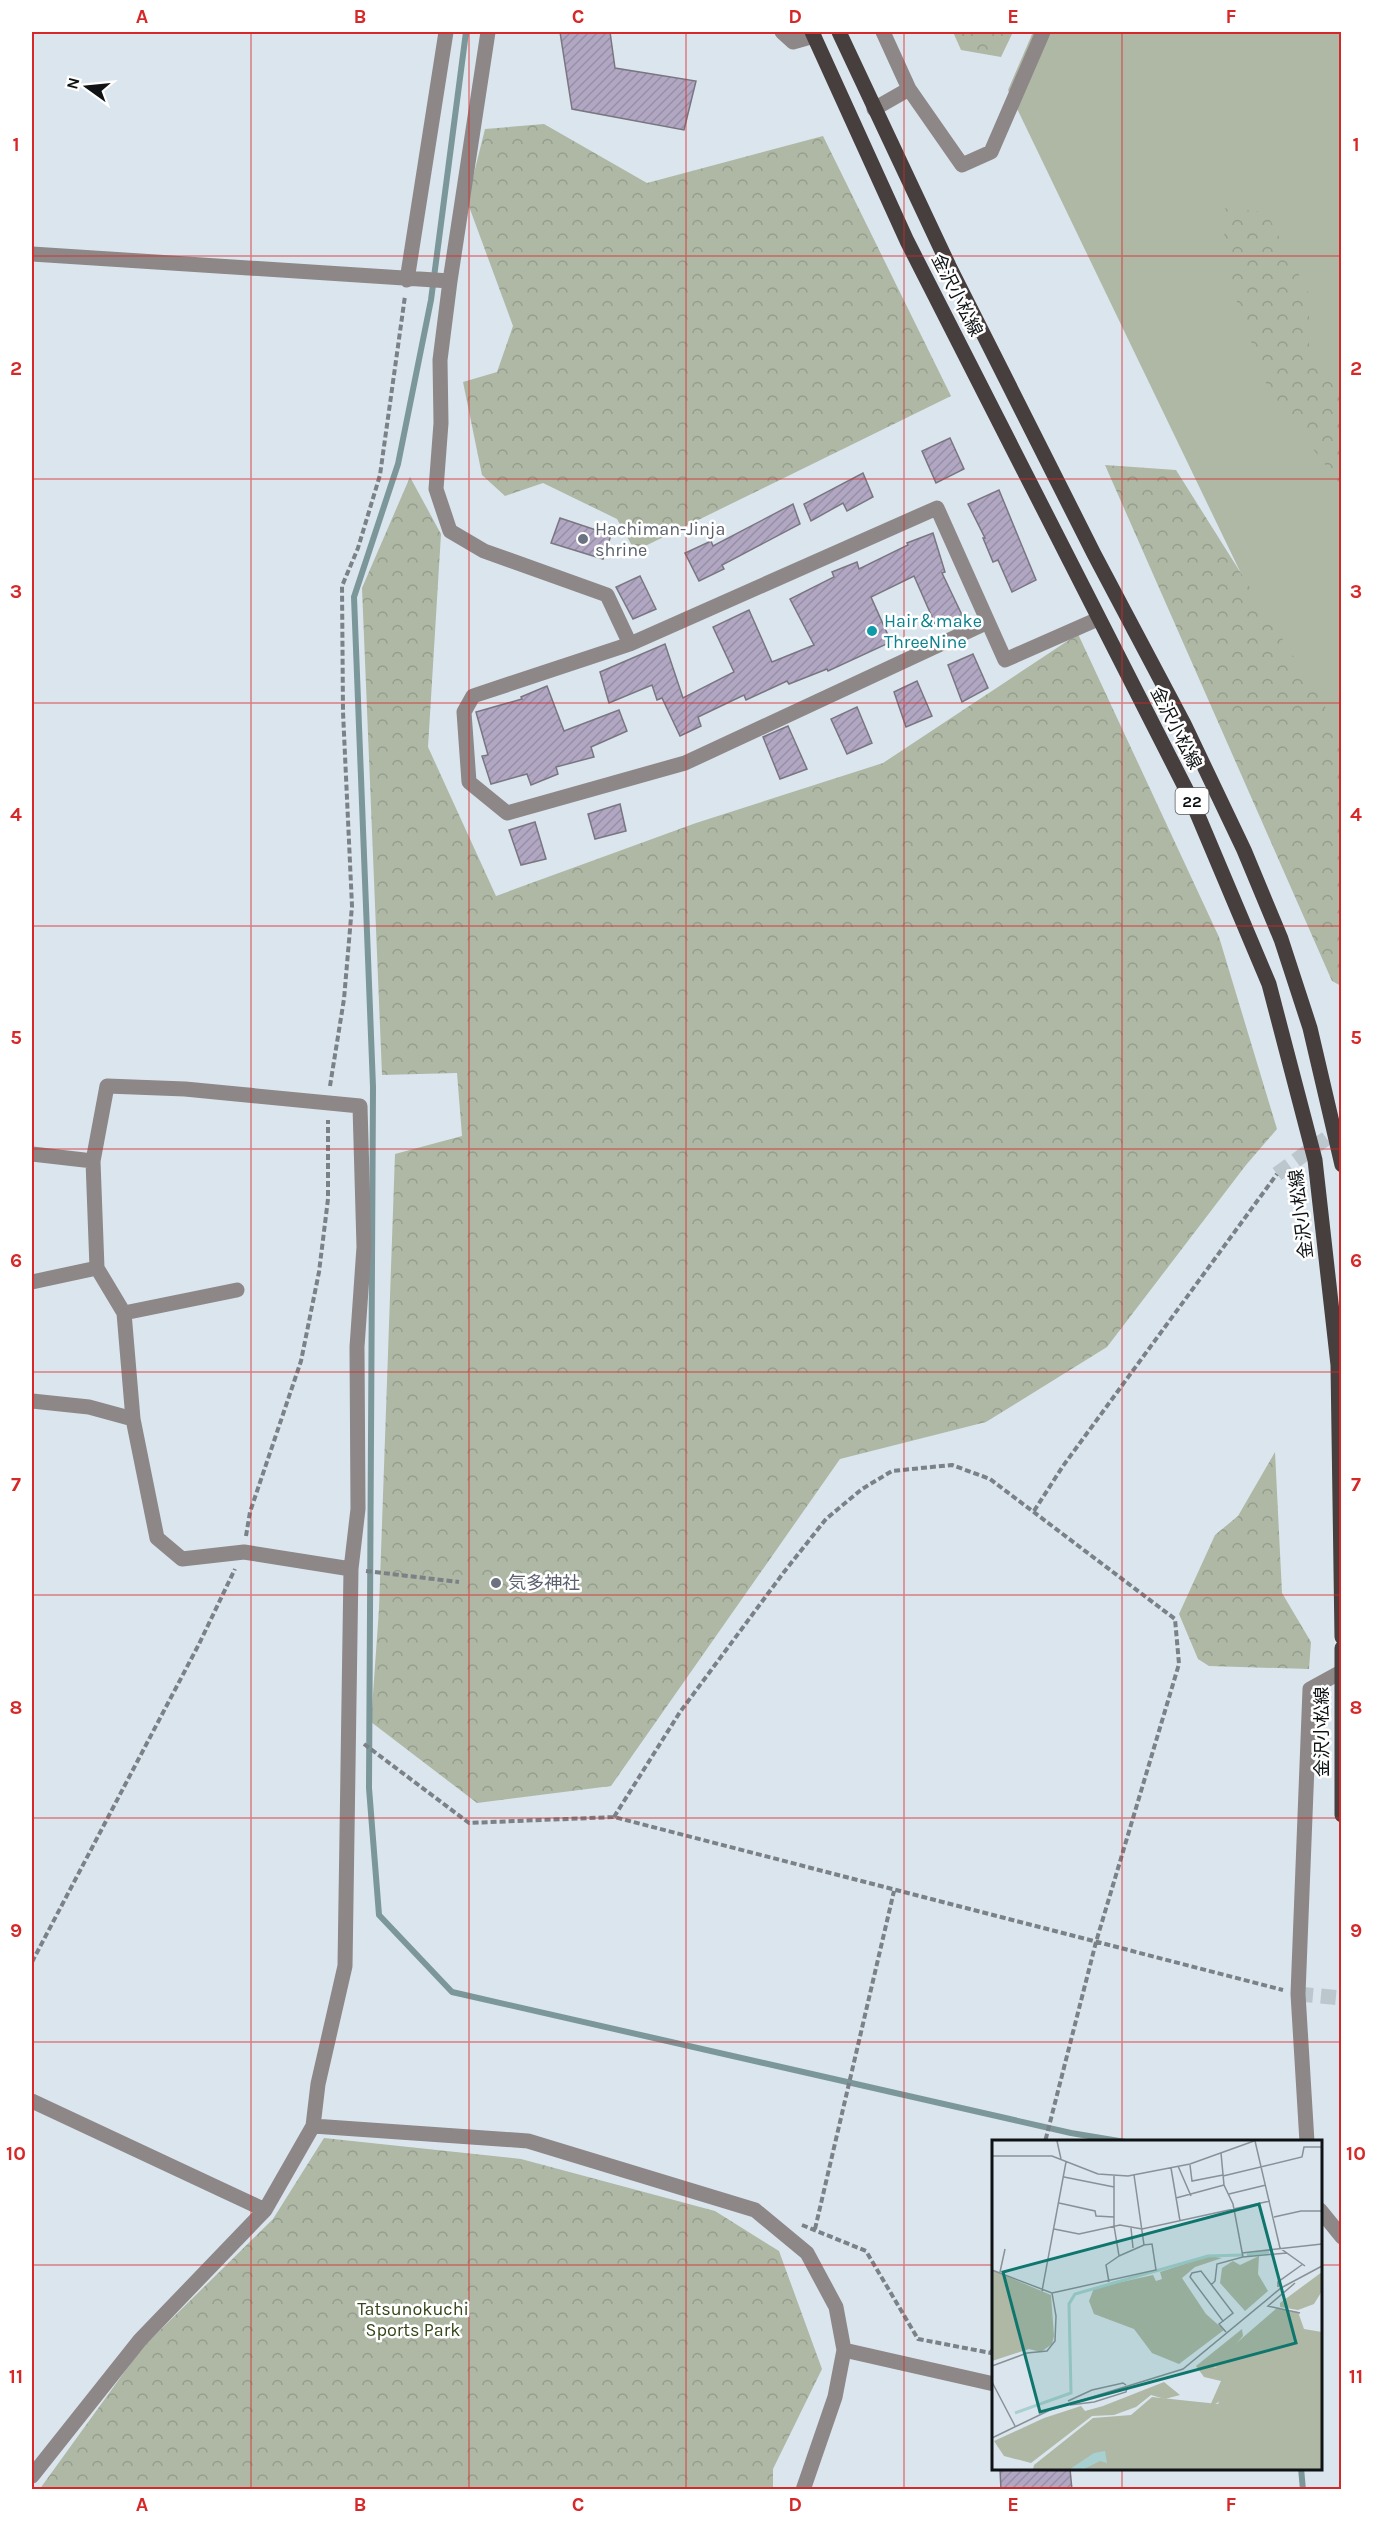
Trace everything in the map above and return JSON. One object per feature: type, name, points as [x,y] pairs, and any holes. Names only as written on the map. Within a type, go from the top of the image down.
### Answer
[{"type":"main road","name":"金沢小松線","points":[[838,32],[950,266],[1094,554],[1184,724],[1244,850],[1281,939],[1310,1028],[1341,1166]]},
{"type":"main road","name":"金沢小松線","points":[[813,34],[907,241],[1191,799],[1269,984],[1315,1160],[1338,1365],[1341,1637]]},
{"type":"main road","name":"金沢小松線","points":[[1341,1648],[1341,1815]]},
{"type":"street","points":[[407,280],[446,32]]},
{"type":"street","points":[[488,32],[440,281],[441,423],[436,489],[450,531],[484,551],[607,595],[630,644]]},
{"type":"street","points":[[782,32],[793,42],[813,34]]},
{"type":"street","points":[[883,32],[909,89],[962,165],[992,152],[1043,32]]},
{"type":"street","points":[[874,109],[909,89]]},
{"type":"street","points":[[32,254],[440,281]]},
{"type":"street","points":[[988,622],[685,763],[507,813],[469,782],[464,712],[473,696],[630,644],[937,508],[988,622],[1005,660],[1098,619]]},
{"type":"street","points":[[32,2476],[140,2340],[265,2210],[313,2126],[318,2084],[345,1966],[351,1569],[358,1509],[357,1347],[363,1247],[360,1106],[185,1089],[107,1086],[93,1161],[97,1268],[124,1313],[133,1419],[157,1538],[182,1559],[244,1552],[351,1569]]},
{"type":"street","points":[[32,1154],[93,1161]]},
{"type":"street","points":[[32,1282],[97,1268]]},
{"type":"street","points":[[124,1313],[237,1290]]},
{"type":"street","points":[[32,1401],[89,1407],[133,1419]]},
{"type":"street","points":[[1307,2140],[1298,1994],[1310,1689],[1341,1672]]},
{"type":"street","points":[[32,2101],[265,2210]]},
{"type":"street","points":[[313,2126],[528,2141],[755,2210],[807,2253],[836,2307],[844,2350],[835,2397],[803,2490]]},
{"type":"street","points":[[1322,2213],[1341,2237]]},
{"type":"street","points":[[844,2350],[992,2384]]},
{"type":"path","points":[[32,1962],[199,1644],[244,1552],[250,1512],[301,1361],[319,1272],[328,1199],[328,1102],[344,999],[352,906],[342,712],[342,586],[358,548],[380,475],[407,280]]},
{"type":"path","points":[[1034,1510],[1063,1466],[1277,1174]]},
{"type":"path","points":[[615,1817],[680,1712],[723,1651],[826,1519],[862,1489],[892,1471],[952,1465],[990,1479],[1034,1510],[1175,1618],[1179,1664],[1096,1942],[1046,2140]]},
{"type":"path","points":[[351,1569],[459,1582]]},
{"type":"path","points":[[350,1733],[470,1823],[615,1817],[1298,1994]]},
{"type":"path","points":[[815,2229],[894,1891]]},
{"type":"path","points":[[795,2223],[866,2251],[918,2339],[991,2353],[992,2349]]},
{"type":"green space","points":[[953,32],[1013,32],[1001,57],[961,50]]},
{"type":"green space","points":[[1033,32],[1341,32],[1341,781],[1008,90]]},
{"type":"green space","points":[[544,124],[647,183],[823,136],[951,396],[635,551],[617,519],[543,483],[505,496],[482,475],[463,382],[497,372],[513,326],[467,201],[485,129]]},
{"type":"green space","points":[[1221,208],[1266,212],[1309,294],[1309,356],[1341,395],[1341,486],[1268,389],[1230,282]]},
{"type":"green space","points":[[1105,465],[1176,470],[1341,732],[1341,986],[1332,981]]},
{"type":"green space","points":[[410,477],[441,534],[428,747],[496,896],[696,823],[883,763],[1078,634],[1219,937],[1277,1129],[1246,1165],[1107,1347],[986,1422],[840,1459],[611,1786],[477,1803],[371,1722],[379,1609],[395,1154],[462,1136],[457,1073],[382,1075],[362,588]]},
{"type":"green space","points":[[1275,1452],[1282,1593],[1311,1642],[1309,1669],[1209,1666],[1198,1659],[1179,1614],[1215,1535],[1238,1516]]},
{"type":"green space","name":"Tatsunokuchi Sports Park","points":[[324,2138],[521,2159],[715,2211],[779,2251],[822,2369],[773,2469],[773,2489],[39,2490],[141,2349],[273,2219]]},
{"type":"building","points":[[560,32],[610,32],[615,68],[696,81],[684,130],[572,109]]},
{"type":"building","points":[[950,438],[964,469],[936,483],[922,451]]},
{"type":"building","points":[[863,473],[873,497],[847,511],[843,503],[811,521],[804,504]]},
{"type":"building","points":[[999,490],[1036,580],[1012,592],[998,560],[993,562],[983,538],[985,538],[968,504]]},
{"type":"building","points":[[793,504],[800,524],[722,565],[724,569],[699,581],[685,553],[711,541],[713,546]]},
{"type":"building","points":[[560,518],[611,535],[603,559],[551,543]]},
{"type":"building","points":[[933,533],[945,572],[942,573],[963,617],[936,626],[914,576],[871,597],[891,642],[828,671],[827,669],[789,684],[787,681],[746,700],[744,695],[698,717],[701,726],[680,736],[662,698],[657,700],[652,685],[609,703],[600,672],[665,644],[683,698],[734,672],[713,627],[749,610],[772,662],[814,645],[790,599],[834,577],[832,572],[857,562],[859,569],[908,545],[907,543]]},
{"type":"building","points":[[640,576],[656,609],[633,619],[616,587]]},
{"type":"building","points":[[973,654],[988,688],[962,702],[948,665]]},
{"type":"building","points":[[917,681],[932,716],[906,727],[894,692]]},
{"type":"building","points":[[547,686],[564,731],[619,710],[627,731],[591,747],[594,757],[556,767],[558,774],[531,785],[527,774],[491,784],[482,756],[488,755],[476,712],[522,699],[521,697]]},
{"type":"building","points":[[857,707],[872,743],[847,754],[831,719]]},
{"type":"building","points":[[788,726],[807,769],[780,779],[763,737]]},
{"type":"building","points":[[620,804],[626,831],[595,839],[588,814]]},
{"type":"building","points":[[535,822],[546,859],[521,865],[509,830]]},
{"type":"building","points":[[1000,2470],[1070,2470],[1072,2490],[1001,2490]]},
{"type":"waterway","points":[[466,32],[431,300],[398,464],[354,597],[373,1087],[369,1788],[379,1915],[452,1992],[1071,2133],[1113,2140]]},
{"type":"waterway","points":[[1301,2470],[1303,2490]]},
{"type":"tunnel","points":[[1277,1174],[1342,1127]]},
{"type":"tunnel","points":[[1298,1994],[1342,1998]]},
{"type":"place","name":"Hachiman-Jinja shrine","points":[[583,539]]},
{"type":"place","name":"Hair＆make ThreeNine","points":[[872,631]]},
{"type":"place","name":"気多神社","points":[[496,1583]]}]
